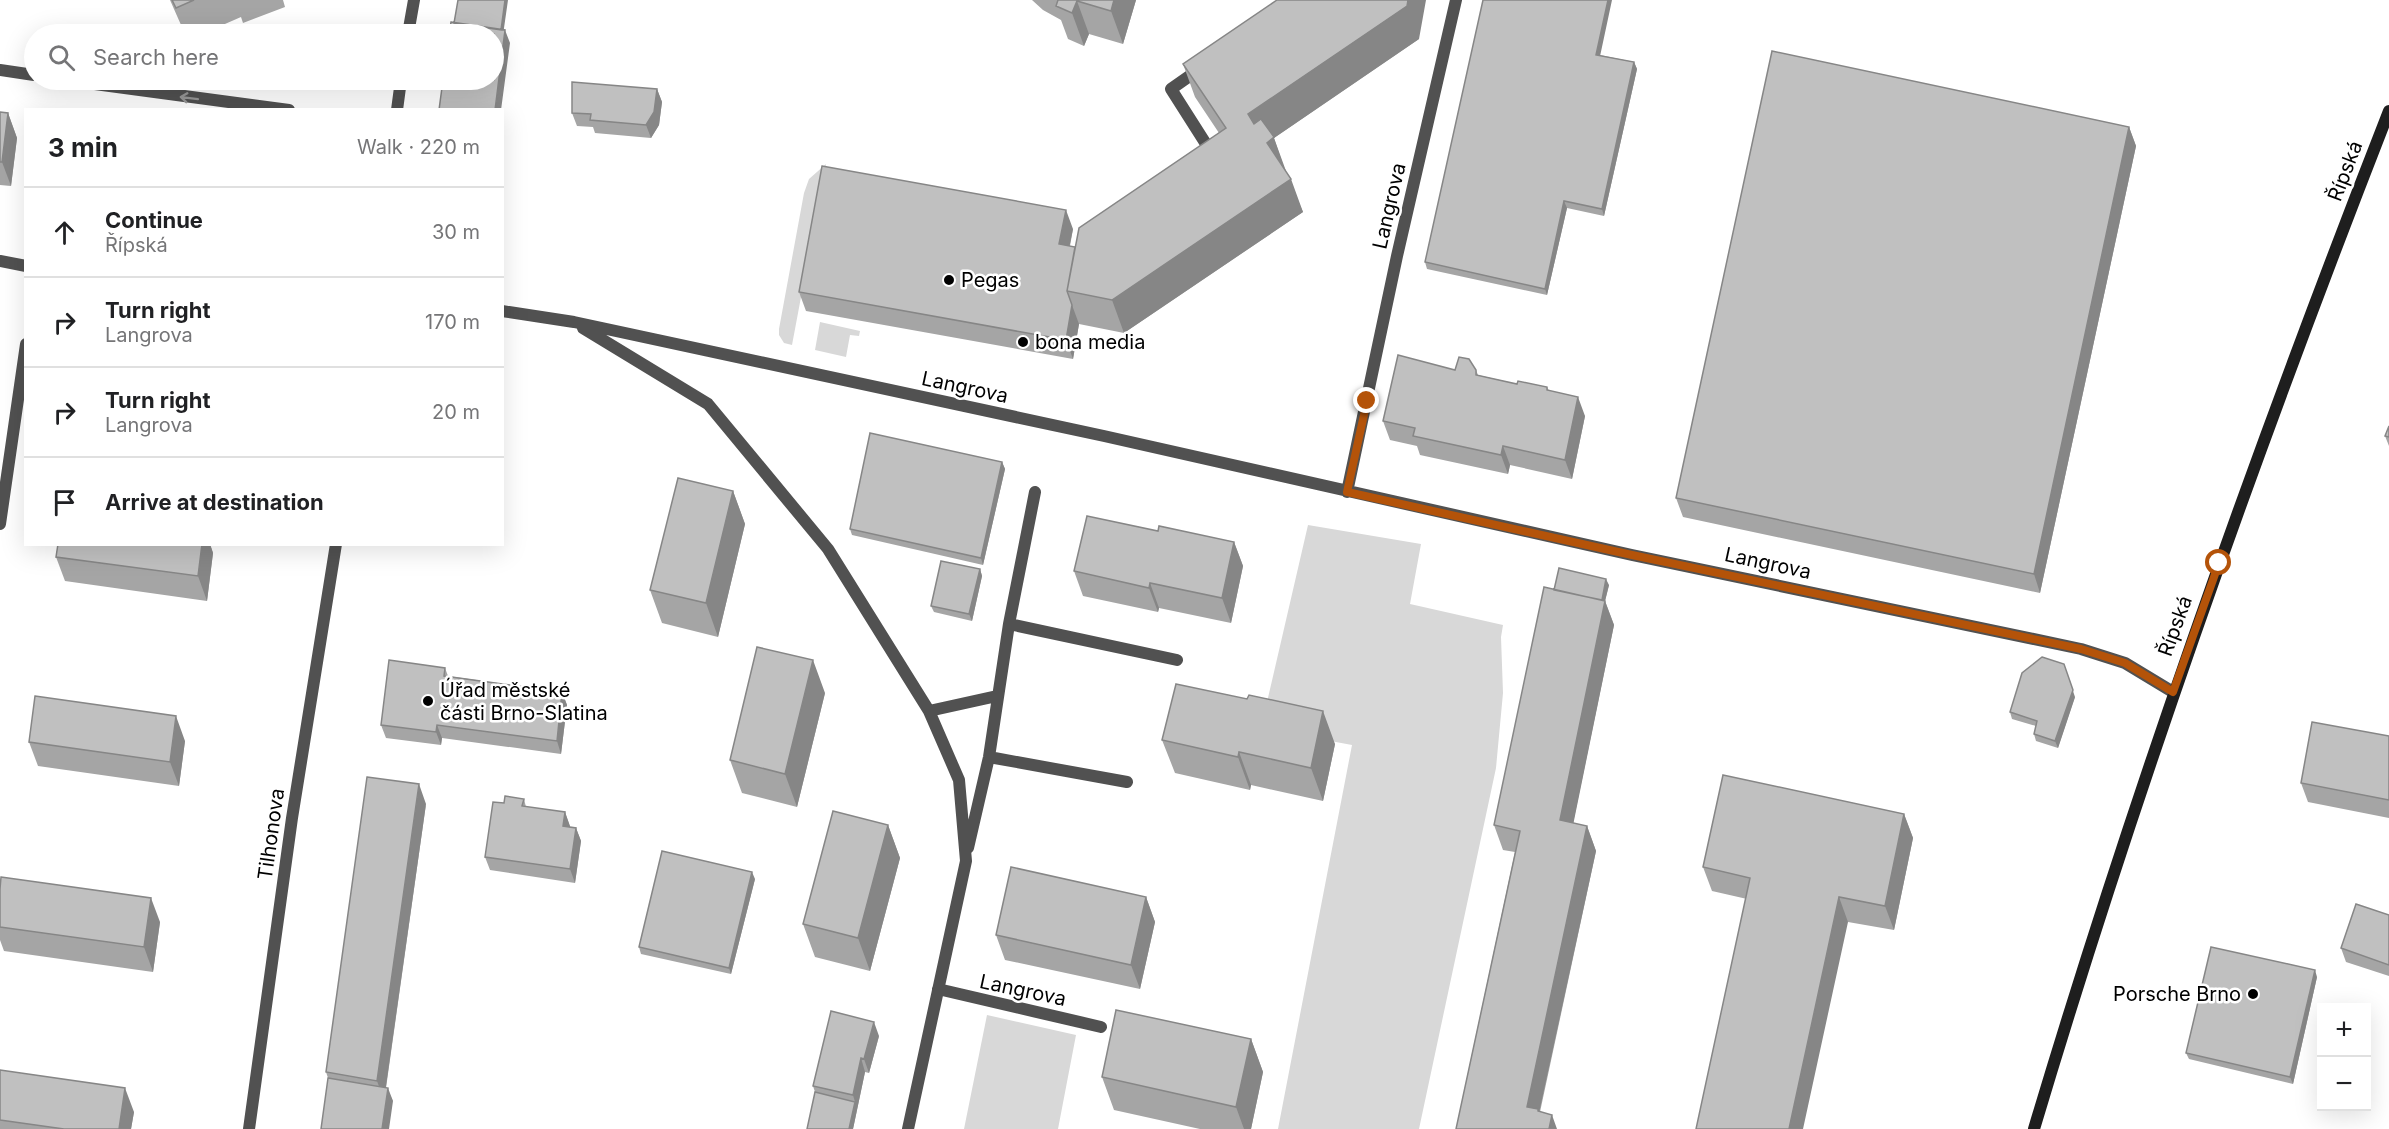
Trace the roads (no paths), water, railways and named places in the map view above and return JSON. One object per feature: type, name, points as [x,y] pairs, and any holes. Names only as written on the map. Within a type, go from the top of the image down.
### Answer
[{"type":"street","points":[[410,24],[414,0]]},
{"type":"street","name":"Langrova","points":[[1347,492],[1397,256],[1456,0]]},
{"type":"street","points":[[1203,162],[1213,156],[1171,89],[1209,63]]},
{"type":"street","points":[[0,70],[24,74]]},
{"type":"street","points":[[139,90],[274,108]]},
{"type":"street","points":[[397,108],[400,90]]},
{"type":"street","name":"Řípská","points":[[2034,1129],[2090,944],[2173,692],[2260,450],[2389,111]]},
{"type":"street","points":[[0,261],[24,266]]},
{"type":"street","name":"Langrova","points":[[504,311],[574,322],[1104,436],[1632,555],[2081,649],[2125,663],[2173,692]]},
{"type":"street","name":"Langrova","points":[[574,322],[708,404],[828,549],[929,711],[959,780],[966,861]]},
{"type":"street","points":[[0,524],[24,358]]},
{"type":"street","name":"Langrova","points":[[908,1129],[989,757],[1009,624],[1035,492]]},
{"type":"street","name":"Tilhonova","points":[[249,1129],[292,818],[336,546]]},
{"type":"street","points":[[1009,624],[1177,660]]},
{"type":"street","points":[[929,711],[998,696]]},
{"type":"street","points":[[989,757],[1127,782]]},
{"type":"street","name":"Langrova","points":[[938,989],[1101,1027]]},
{"type":"place","name":"Pegas","points":[[949,280]]},
{"type":"place","name":"bona media","points":[[1023,342]]},
{"type":"place","name":"Úřad městské části Brno-Slatina","points":[[428,701]]},
{"type":"place","name":"Porsche Brno","points":[[2253,994]]}]
